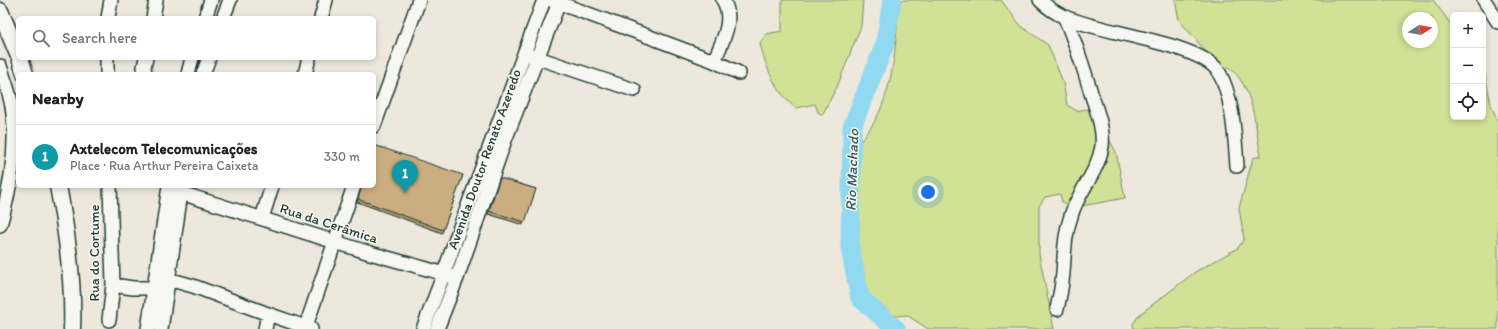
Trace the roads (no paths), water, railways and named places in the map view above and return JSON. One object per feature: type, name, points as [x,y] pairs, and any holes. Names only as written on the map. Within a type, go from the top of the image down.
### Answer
[{"type":"main road","points":[[0,11],[16,49]]},
{"type":"main road","points":[[21,60],[24,72]]},
{"type":"main road","points":[[58,188],[64,213],[72,277],[72,329]]},
{"type":"street","points":[[108,16],[111,0]]},
{"type":"street","points":[[152,16],[156,0]]},
{"type":"street","points":[[206,16],[211,0]]},
{"type":"street","points":[[224,16],[230,0]]},
{"type":"street","points":[[322,16],[326,0]]},
{"type":"street","points":[[376,120],[419,0]]},
{"type":"street","name":"Avenida Doutor Renato Azeredo","points":[[423,329],[457,278],[473,231],[487,174],[500,138],[505,106],[544,0]]},
{"type":"street","points":[[714,61],[728,21],[728,11],[723,0]]},
{"type":"street","points":[[1040,0],[1057,14],[1065,18],[1172,47],[1202,58],[1212,64],[1218,71],[1223,82],[1231,108],[1237,166]]},
{"type":"street","points":[[1484,0],[1498,22]]},
{"type":"street","points":[[556,1],[714,61],[739,73]]},
{"type":"street","name":"Avenida Doutor Renato Azeredo","points":[[500,138],[517,111],[538,58],[556,1]]},
{"type":"street","points":[[1057,309],[1062,283],[1064,246],[1071,215],[1078,199],[1094,173],[1102,146],[1099,118],[1079,53],[1065,18]]},
{"type":"street","points":[[532,35],[544,40]]},
{"type":"street","points":[[525,53],[634,90]]},
{"type":"street","points":[[107,60],[107,72]]},
{"type":"street","points":[[145,72],[146,60]]},
{"type":"street","points":[[188,72],[192,60]]},
{"type":"street","points":[[204,72],[208,60]]},
{"type":"street","points":[[306,72],[308,60]]},
{"type":"street","points":[[0,66],[7,87],[13,114],[13,142],[12,173],[0,225]]},
{"type":"street","points":[[515,79],[528,83]]},
{"type":"street","points":[[505,106],[517,111]]},
{"type":"street","name":"Avenida Doutor Renato Azeredo","points":[[437,329],[438,308],[444,273],[460,227],[487,174]]},
{"type":"street","name":"Rua do Cortume","points":[[109,320],[113,285],[110,188]]},
{"type":"street","points":[[262,218],[271,188]]},
{"type":"street","points":[[168,279],[239,302],[307,328],[334,242],[353,188]]},
{"type":"street","points":[[148,329],[168,189]]},
{"type":"street","name":"Rua da Cerâmica","points":[[168,189],[182,190],[334,242],[457,278]]},
{"type":"street","points":[[161,329],[182,190]]},
{"type":"street","points":[[460,227],[473,231]]},
{"type":"street","points":[[113,285],[133,288],[155,288],[168,279]]},
{"type":"street","points":[[265,329],[268,314]]},
{"type":"waterway","name":"Rio Machado","points":[[892,0],[885,44],[852,127],[850,248],[860,298],[896,329]]},
{"type":"place","name":"Axtelecom Telecomunicações","points":[[405,193]]}]
